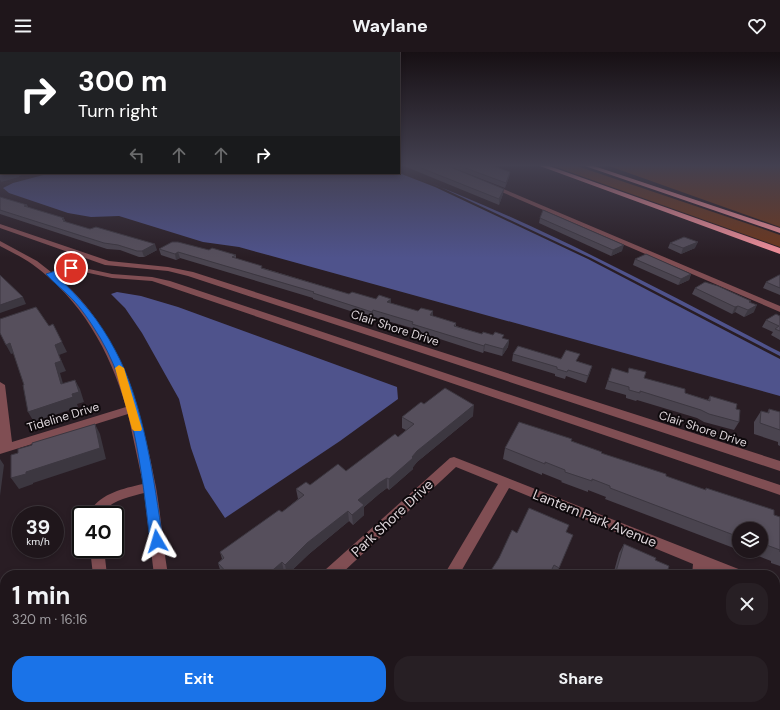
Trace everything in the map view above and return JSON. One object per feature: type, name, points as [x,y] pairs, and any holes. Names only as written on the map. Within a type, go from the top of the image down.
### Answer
[{"type":"highway","points":[[629,197],[780,251]]},
{"type":"highway","points":[[679,197],[780,231]]},
{"type":"street","points":[[518,197],[780,309]]},
{"type":"street","name":"Clair Shore Drive","points":[[0,226],[108,263],[168,269],[190,274],[780,466]]},
{"type":"street","points":[[0,243],[50,274],[72,294],[98,328],[112,351],[133,409],[150,487],[162,570]]},
{"type":"street","points":[[50,274],[75,268],[112,276],[152,279],[167,283],[780,490]]},
{"type":"street","points":[[0,385],[3,401],[4,448]]},
{"type":"street","name":"Tideline Drive","points":[[4,448],[133,409]]},
{"type":"street","name":"Lantern Park Avenue","points":[[454,461],[724,570]]},
{"type":"street","name":"Park Shore Drive","points":[[335,570],[454,461]]},
{"type":"street","points":[[454,570],[506,482]]},
{"type":"street","points":[[99,506],[113,499],[150,487]]},
{"type":"street","points":[[98,558],[99,570]]},
{"type":"street","points":[[699,570],[700,560]]},
{"type":"shaded area","points":[[639,197],[668,197],[766,230],[780,235],[780,247]]},
{"type":"shaded area","points":[[695,197],[780,197],[780,227]]},
{"type":"water","points":[[20,197],[456,197],[588,259],[780,359],[780,396],[239,247],[203,242],[119,216],[91,217],[68,213]]},
{"type":"water","points":[[462,197],[545,233],[686,303],[780,352],[780,356],[591,258]]},
{"type":"water","points":[[117,292],[141,296],[178,307],[397,387],[398,399],[340,441],[225,518],[205,488],[191,448],[179,399],[142,333],[125,308],[111,294]]},
{"type":"building","points":[[0,197],[64,218],[62,219],[65,220],[63,221],[90,229],[96,227],[155,244],[142,251],[137,251],[118,245],[104,243],[0,210]]},
{"type":"building","points":[[543,210],[624,245],[613,250],[540,218]]},
{"type":"building","points":[[684,237],[698,242],[683,248],[670,243]]},
{"type":"building","points":[[172,242],[178,242],[209,250],[212,248],[236,255],[232,257],[262,266],[261,268],[349,294],[352,292],[376,299],[379,295],[391,299],[387,302],[418,311],[421,308],[433,311],[430,315],[456,323],[454,326],[482,334],[483,332],[493,335],[495,332],[504,335],[502,338],[509,340],[503,349],[485,344],[484,346],[412,324],[413,322],[373,310],[372,312],[313,293],[314,292],[178,252],[175,254],[159,249]]},
{"type":"building","points":[[646,254],[691,274],[681,279],[635,259]]},
{"type":"building","points":[[0,275],[23,297],[0,305]]},
{"type":"building","points":[[779,275],[780,288],[766,282]]},
{"type":"building","points":[[705,282],[718,286],[757,305],[748,310],[738,306],[735,307],[695,288]]},
{"type":"building","points":[[36,307],[49,326],[53,324],[62,342],[55,345],[61,361],[55,363],[61,384],[75,380],[79,392],[72,394],[73,397],[28,412],[24,385],[10,343],[6,345],[0,333],[0,319]]},
{"type":"building","points":[[776,314],[780,316],[780,331],[775,329],[779,326],[766,320]]},
{"type":"building","points":[[518,346],[561,359],[566,350],[580,354],[576,361],[592,366],[588,376],[568,370],[567,372],[557,369],[557,367],[513,354]]},
{"type":"building","points":[[612,368],[628,373],[629,368],[646,372],[644,378],[685,389],[685,393],[710,401],[710,396],[737,404],[736,409],[740,410],[739,422],[709,414],[701,410],[640,391],[640,393],[629,390],[629,387],[608,381]]},
{"type":"building","points":[[445,388],[474,405],[417,451],[412,457],[413,458],[389,479],[387,478],[379,483],[358,500],[364,505],[352,515],[348,511],[307,543],[285,565],[282,562],[273,570],[224,570],[218,563],[224,558],[220,552],[279,510],[282,512],[304,495],[296,489],[306,482],[310,485],[338,464],[346,471],[395,434],[398,437],[414,424],[402,417],[421,402],[424,404]]},
{"type":"building","points":[[769,409],[780,412],[780,430],[760,423],[761,411],[769,413]]},
{"type":"building","points":[[519,422],[572,439],[571,441],[602,452],[601,453],[666,474],[666,476],[706,490],[706,488],[774,510],[774,515],[780,517],[780,550],[768,546],[768,522],[732,522],[732,534],[610,488],[610,486],[592,479],[592,481],[565,472],[565,470],[545,462],[545,464],[505,448]]},
{"type":"building","points":[[95,424],[100,448],[11,478],[11,455],[18,453],[18,449],[32,445],[32,443]]},
{"type":"building","points":[[529,508],[569,525],[566,532],[573,535],[559,568],[554,565],[552,570],[491,570],[499,558],[512,530],[517,533]]},
{"type":"building","points":[[624,544],[656,558],[655,560],[669,566],[668,570],[616,570]]},
{"type":"slow traffic","points":[[119,368],[133,409],[137,429]]},
{"type":"route","points":[[71,268],[50,274],[72,294],[84,308],[112,351],[123,378],[133,409],[148,479],[157,541]]}]
